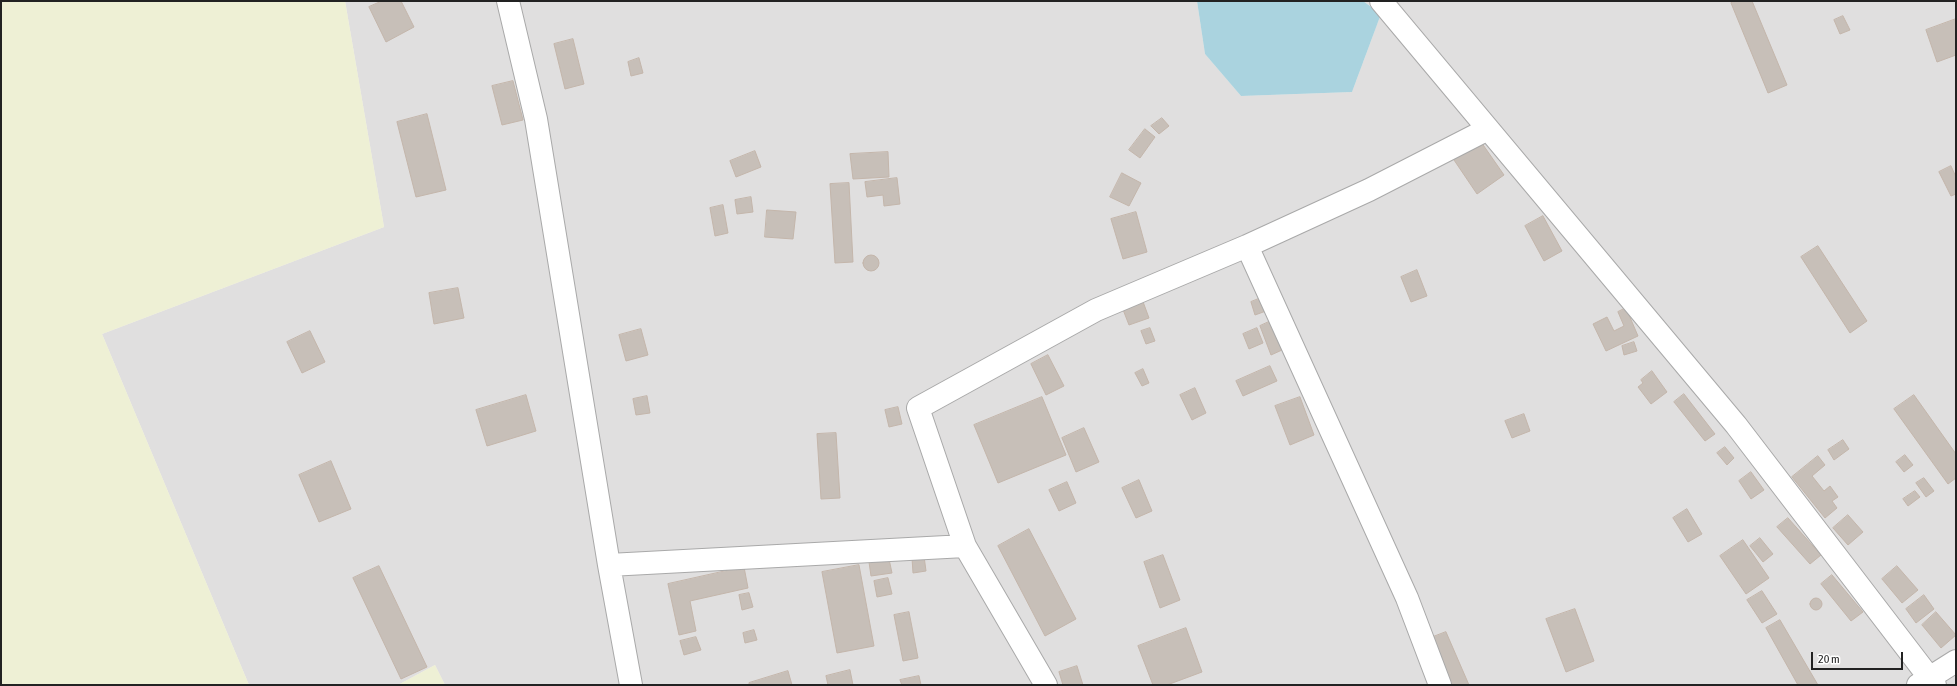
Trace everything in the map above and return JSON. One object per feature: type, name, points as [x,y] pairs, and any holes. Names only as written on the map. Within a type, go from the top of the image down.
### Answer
[{"type":"street","points":[[508,1],[536,120],[609,566],[631,685]]},
{"type":"street","points":[[1381,1],[1736,425],[1928,683],[1956,661]]},
{"type":"street","points":[[1046,685],[965,546],[918,408],[1096,310],[1247,246],[1369,190],[1488,129]]},
{"type":"street","points":[[1247,246],[1407,598],[1440,685]]},
{"type":"street","points":[[609,566],[965,546]]},
{"type":"shaded area","points":[[345,1],[1197,1],[1205,54],[1241,96],[1352,92],[1381,14],[1363,1],[1956,1],[1956,685],[445,685],[435,665],[398,685],[249,685],[102,334],[384,227]]},
{"type":"green space","points":[[1,1],[345,1],[384,227],[102,334],[249,685],[1,685]]},
{"type":"green space","points":[[435,665],[445,685],[398,685]]},
{"type":"water","points":[[1197,1],[1363,1],[1381,14],[1352,92],[1241,96],[1205,54]]},
{"type":"building","points":[[382,1],[401,1],[414,27],[386,42],[369,7]]},
{"type":"building","points":[[1737,1],[1752,1],[1787,85],[1768,93],[1731,3]]},
{"type":"building","points":[[1843,16],[1850,30],[1840,34],[1834,20]]},
{"type":"building","points":[[1956,19],[1956,55],[1937,62],[1926,30]]},
{"type":"building","points":[[573,39],[584,84],[565,89],[554,44]]},
{"type":"building","points":[[639,58],[643,73],[631,76],[628,62]]},
{"type":"building","points":[[513,81],[523,120],[502,125],[492,86]]},
{"type":"building","points":[[427,114],[446,190],[416,197],[397,122]]},
{"type":"building","points":[[1162,118],[1169,126],[1159,134],[1151,126]]},
{"type":"building","points":[[1145,129],[1155,137],[1140,158],[1129,150]]},
{"type":"building","points":[[1479,139],[1504,175],[1477,194],[1452,157]]},
{"type":"building","points":[[755,151],[761,167],[736,177],[730,161]]},
{"type":"building","points":[[888,152],[889,177],[853,179],[850,154]]},
{"type":"building","points":[[1951,166],[1956,177],[1956,194],[1951,196],[1939,172]]},
{"type":"building","points":[[1122,173],[1141,183],[1129,206],[1110,197]]},
{"type":"building","points":[[897,178],[900,204],[884,206],[883,195],[867,197],[865,182]]},
{"type":"building","points":[[849,183],[853,262],[835,263],[830,184]]},
{"type":"building","points":[[751,197],[753,212],[737,214],[735,200]]},
{"type":"building","points":[[723,205],[728,233],[715,236],[710,208]]},
{"type":"building","points":[[767,210],[796,212],[793,239],[765,237]]},
{"type":"building","points":[[1136,212],[1147,252],[1123,259],[1111,219]]},
{"type":"building","points":[[1543,216],[1562,251],[1544,261],[1525,226]]},
{"type":"building","points":[[1818,246],[1867,321],[1850,333],[1801,257]]},
{"type":"building","points":[[868,255],[874,255],[879,260],[877,269],[874,271],[868,271],[863,266],[863,260]]},
{"type":"building","points":[[1417,270],[1427,296],[1411,302],[1401,277]]},
{"type":"building","points":[[458,288],[464,318],[434,324],[429,293]]},
{"type":"building","points":[[1261,298],[1266,311],[1255,315],[1251,302]]},
{"type":"building","points":[[1142,299],[1149,318],[1129,325],[1122,307]]},
{"type":"building","points":[[1626,308],[1638,336],[1606,351],[1593,324],[1607,317],[1614,331],[1624,326],[1618,312]]},
{"type":"building","points":[[1271,321],[1282,350],[1271,355],[1260,326]]},
{"type":"building","points":[[1150,328],[1155,341],[1146,344],[1141,331]]},
{"type":"building","points":[[1257,328],[1263,343],[1249,349],[1243,334]]},
{"type":"building","points":[[641,329],[648,355],[626,361],[619,335]]},
{"type":"building","points":[[310,331],[325,362],[302,373],[287,342]]},
{"type":"building","points":[[1634,342],[1637,351],[1624,355],[1622,346]]},
{"type":"building","points":[[1048,355],[1064,386],[1046,395],[1031,364]]},
{"type":"building","points":[[1270,366],[1277,381],[1243,396],[1236,381]]},
{"type":"building","points":[[1143,369],[1149,383],[1142,386],[1135,373]]},
{"type":"building","points":[[1652,371],[1667,392],[1651,404],[1638,387],[1643,383],[1641,380]]},
{"type":"building","points":[[1195,388],[1206,413],[1192,420],[1180,395]]},
{"type":"building","points":[[1684,394],[1715,434],[1705,441],[1674,402]]},
{"type":"building","points":[[526,395],[536,431],[487,446],[476,410]]},
{"type":"building","points":[[1914,395],[1956,454],[1956,478],[1948,484],[1894,409]]},
{"type":"building","points":[[647,396],[650,413],[636,415],[633,399]]},
{"type":"building","points":[[1042,397],[1066,455],[998,483],[974,425]]},
{"type":"building","points":[[1300,397],[1314,435],[1290,445],[1275,406]]},
{"type":"building","points":[[898,407],[902,424],[889,427],[885,410]]},
{"type":"building","points":[[1524,414],[1530,431],[1512,438],[1505,421]]},
{"type":"building","points":[[1084,428],[1099,462],[1076,472],[1062,438]]},
{"type":"building","points":[[836,433],[840,498],[821,499],[817,434]]},
{"type":"building","points":[[1843,440],[1849,449],[1834,460],[1828,450]]},
{"type":"building","points":[[1725,447],[1734,458],[1727,465],[1717,453]]},
{"type":"building","points":[[1905,455],[1913,465],[1904,472],[1896,462]]},
{"type":"building","points":[[1818,456],[1825,465],[1812,476],[1824,491],[1830,486],[1838,497],[1832,501],[1837,508],[1825,518],[1792,477]]},
{"type":"building","points":[[331,461],[351,509],[319,522],[299,475]]},
{"type":"building","points":[[1751,472],[1764,490],[1751,499],[1739,481]]},
{"type":"building","points":[[1924,478],[1934,491],[1926,497],[1916,483]]},
{"type":"building","points":[[1139,480],[1152,511],[1136,518],[1122,488]]},
{"type":"building","points":[[1067,482],[1076,503],[1059,511],[1049,490]]},
{"type":"building","points":[[1915,491],[1920,497],[1908,506],[1903,499]]},
{"type":"building","points":[[1687,509],[1702,534],[1688,542],[1673,518]]},
{"type":"building","points":[[1848,515],[1863,532],[1848,545],[1833,528]]},
{"type":"building","points":[[1788,518],[1821,555],[1810,564],[1777,527]]},
{"type":"building","points":[[1029,529],[1076,619],[1045,636],[998,546]]},
{"type":"building","points":[[1760,538],[1773,554],[1763,562],[1750,546]]},
{"type":"building","points":[[1743,540],[1769,578],[1746,594],[1720,556]]},
{"type":"building","points":[[1163,555],[1180,600],[1160,608],[1144,562]]},
{"type":"building","points":[[924,556],[926,571],[913,573],[912,558]]},
{"type":"building","points":[[889,559],[892,573],[871,576],[869,562]]},
{"type":"building","points":[[859,565],[874,646],[837,653],[822,572]]},
{"type":"building","points":[[379,566],[427,667],[401,679],[353,578]]},
{"type":"building","points":[[1897,566],[1918,590],[1902,603],[1882,579]]},
{"type":"building","points":[[744,567],[748,588],[690,601],[696,631],[679,635],[668,584]]},
{"type":"building","points":[[1832,575],[1863,612],[1851,621],[1821,584]]},
{"type":"building","points":[[888,578],[892,594],[877,597],[874,581]]},
{"type":"building","points":[[1762,591],[1777,614],[1762,623],[1747,600]]},
{"type":"building","points":[[749,593],[753,607],[742,610],[739,595]]},
{"type":"building","points":[[1924,595],[1934,609],[1916,623],[1906,609]]},
{"type":"building","points":[[1814,598],[1818,598],[1822,604],[1818,610],[1814,610],[1810,606],[1810,602]]},
{"type":"building","points":[[1575,609],[1594,661],[1566,672],[1546,619]]},
{"type":"building","points":[[909,612],[918,658],[903,661],[894,615]]},
{"type":"building","points":[[1936,612],[1956,635],[1941,648],[1922,625]]},
{"type":"building","points":[[1780,620],[1818,685],[1798,685],[1766,628]]},
{"type":"building","points":[[1186,628],[1202,672],[1167,685],[1153,685],[1138,646]]},
{"type":"building","points":[[754,630],[757,640],[745,643],[743,633]]},
{"type":"building","points":[[1446,632],[1469,685],[1447,685],[1428,639]]},
{"type":"building","points":[[696,637],[701,650],[684,655],[680,641]]},
{"type":"building","points":[[1077,666],[1083,685],[1063,685],[1059,672]]},
{"type":"building","points":[[850,670],[853,685],[828,685],[826,676]]},
{"type":"building","points":[[788,671],[792,685],[749,685],[749,683]]},
{"type":"building","points":[[919,676],[921,685],[902,685],[900,680]]}]
